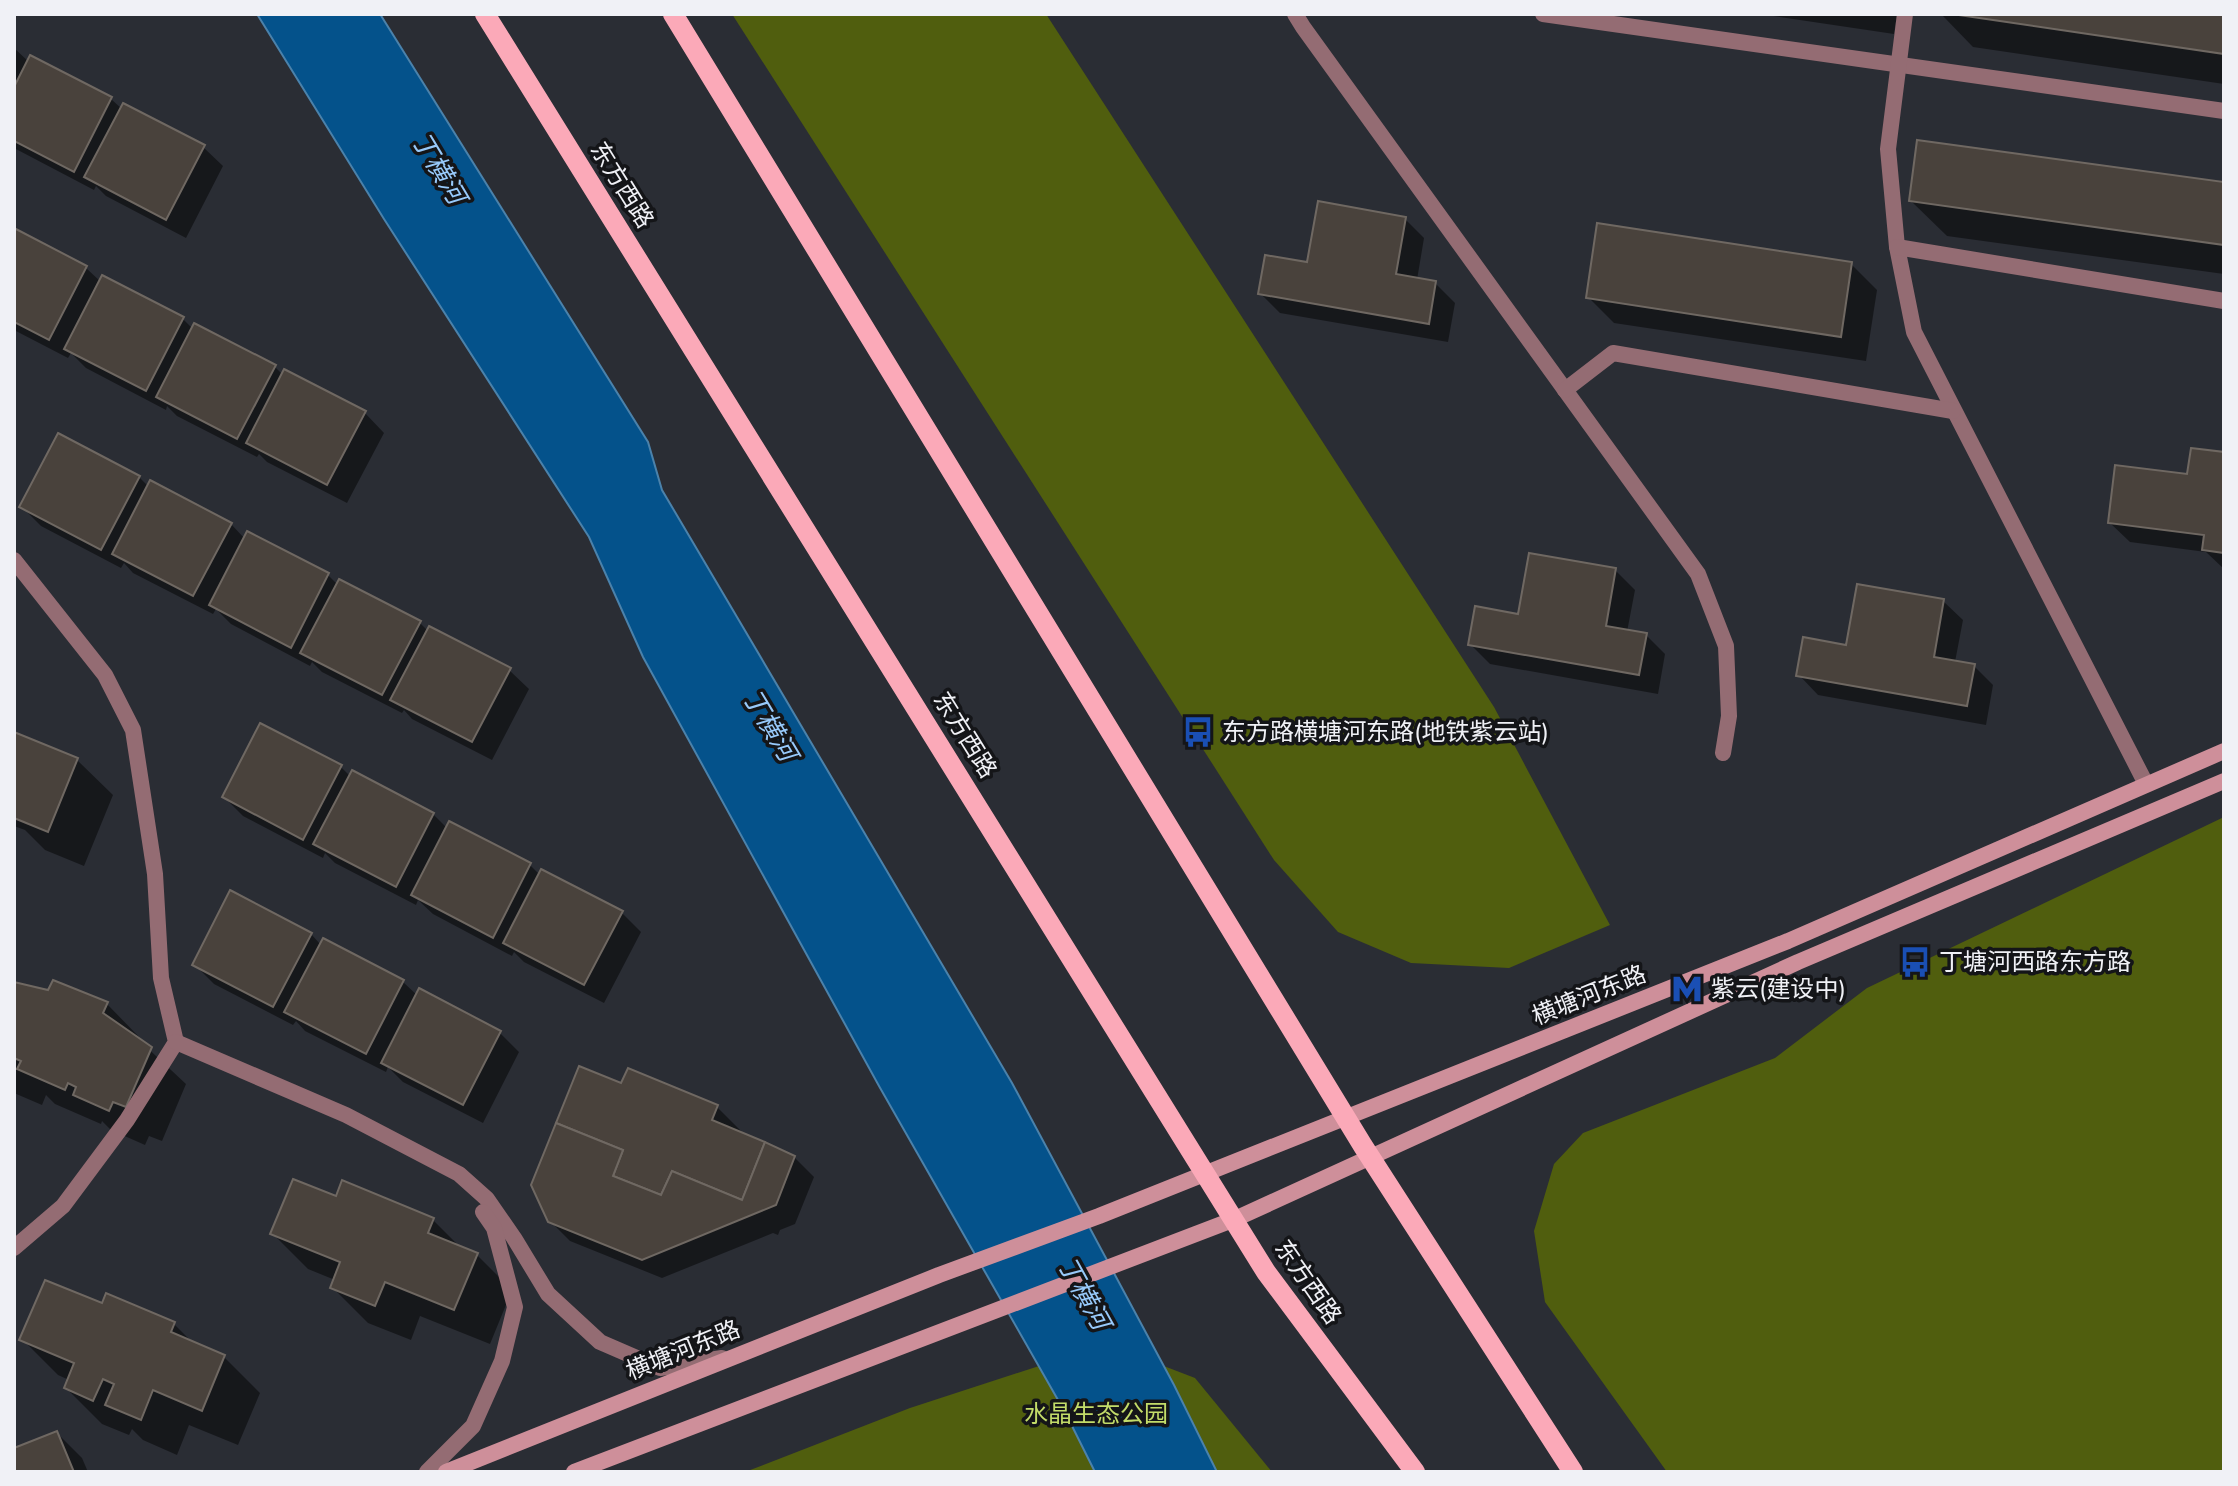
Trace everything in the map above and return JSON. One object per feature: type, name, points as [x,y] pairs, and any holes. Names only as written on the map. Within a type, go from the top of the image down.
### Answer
[{"type":"main road","name":"东方西路","points":[[485,14],[1266,1272],[1415,1472]]},
{"type":"main road","points":[[673,14],[1346,1118],[1573,1472]]},
{"type":"main road","name":"横塘河东路","points":[[446,1472],[1788,941],[2224,751]]},
{"type":"main road","points":[[574,1472],[1235,1219],[1798,962],[2224,781]]},
{"type":"lane","points":[[1295,14],[1698,574],[1726,646],[1729,716],[1723,753]]},
{"type":"lane","points":[[1543,14],[2224,111]]},
{"type":"lane","points":[[1905,14],[1888,149],[1897,247],[1914,332],[2146,784]]},
{"type":"lane","points":[[1897,247],[2224,301]]},
{"type":"lane","points":[[1565,390],[1613,353],[1953,411]]},
{"type":"lane","points":[[14,560],[105,675],[133,730],[155,874],[161,978],[176,1042],[127,1120],[63,1206],[14,1248]]},
{"type":"lane","points":[[176,1042],[346,1115],[459,1174],[487,1199],[548,1294],[600,1342],[660,1368],[731,1357]]},
{"type":"lane","points":[[427,1472],[473,1426],[502,1361],[515,1307],[494,1228],[459,1174]]},
{"type":"green space","points":[[732,14],[1046,14],[1494,707],[1610,925],[1509,968],[1411,963],[1338,932],[1274,860]]},
{"type":"green space","points":[[2224,817],[2224,1472],[1667,1472],[1545,1302],[1534,1231],[1554,1164],[1583,1133],[1775,1058],[1867,988]]},
{"type":"green space","name":"水晶生态公园","points":[[1130,1353],[1195,1378],[1272,1472],[745,1472],[910,1408],[1076,1354]]},
{"type":"water","name":"丁横河","points":[[257,14],[380,14],[648,442],[662,490],[1012,1083],[1174,1385],[1217,1472],[1095,1472],[1066,1414],[879,1086],[643,657],[589,537],[384,219]]},
{"type":"building","points":[[1952,14],[2224,14],[2224,54]]},
{"type":"building","points":[[30,55],[112,97],[74,172],[14,141],[14,87]]},
{"type":"building","points":[[123,103],[205,145],[166,220],[84,177]]},
{"type":"building","points":[[1917,140],[2224,182],[2224,245],[1909,201]]},
{"type":"building","points":[[1318,201],[1406,217],[1396,274],[1436,281],[1429,324],[1258,294],[1265,255],[1307,262]]},
{"type":"building","points":[[1597,223],[1852,262],[1841,337],[1586,298]]},
{"type":"building","points":[[14,228],[87,266],[49,340],[14,322]]},
{"type":"building","points":[[102,275],[184,317],[146,391],[64,349]]},
{"type":"building","points":[[194,323],[276,365],[237,439],[156,397]]},
{"type":"building","points":[[284,369],[366,411],[327,485],[246,443]]},
{"type":"building","points":[[58,433],[140,476],[101,550],[19,507]]},
{"type":"building","points":[[2191,448],[2224,452],[2224,553],[2202,550],[2204,535],[2108,523],[2115,465],[2187,474]]},
{"type":"building","points":[[150,480],[232,523],[193,596],[112,554]]},
{"type":"building","points":[[247,531],[329,573],[291,648],[209,605]]},
{"type":"building","points":[[1529,553],[1616,568],[1606,626],[1647,633],[1639,675],[1468,645],[1475,606],[1518,614]]},
{"type":"building","points":[[339,579],[421,621],[382,695],[300,653]]},
{"type":"building","points":[[1857,584],[1944,599],[1934,657],[1975,664],[1967,706],[1796,676],[1803,637],[1846,645]]},
{"type":"building","points":[[429,626],[511,668],[472,742],[390,700]]},
{"type":"building","points":[[260,723],[342,765],[303,840],[222,797]]},
{"type":"building","points":[[14,732],[78,758],[48,832],[14,818]]},
{"type":"building","points":[[352,770],[434,813],[396,887],[313,844]]},
{"type":"building","points":[[449,821],[531,863],[493,938],[411,895]]},
{"type":"building","points":[[541,869],[623,911],[584,985],[503,943]]},
{"type":"building","points":[[230,890],[312,933],[273,1007],[192,965]]},
{"type":"building","points":[[323,938],[404,980],[366,1054],[284,1012]]},
{"type":"building","points":[[53,980],[108,1002],[103,1013],[152,1047],[126,1107],[113,1102],[109,1111],[73,1095],[76,1087],[68,1083],[65,1090],[17,1069],[21,1061],[14,1058],[14,982],[48,990]]},
{"type":"building","points":[[419,988],[501,1031],[463,1105],[381,1063]]},
{"type":"building","points":[[579,1066],[621,1083],[628,1068],[718,1105],[712,1120],[765,1142],[742,1200],[672,1171],[661,1195],[613,1176],[623,1150],[556,1123]]},
{"type":"building","points":[[556,1123],[623,1150],[613,1176],[661,1195],[672,1171],[742,1200],[765,1142],[795,1156],[776,1205],[642,1260],[548,1222],[531,1185]]},
{"type":"building","points":[[293,1179],[336,1196],[342,1180],[434,1218],[428,1233],[478,1253],[454,1310],[385,1282],[375,1306],[330,1288],[340,1262],[270,1234]]},
{"type":"building","points":[[45,1280],[102,1303],[106,1293],[175,1322],[171,1332],[225,1355],[202,1411],[153,1390],[141,1420],[105,1405],[114,1384],[103,1379],[93,1401],[64,1388],[74,1363],[19,1340]]},
{"type":"building","points":[[57,1431],[74,1472],[14,1472],[14,1448]]},
{"type":"place","name":"东方路横塘河东路(地铁紫云站)","points":[[1198,732]]},
{"type":"place","name":"丁塘河西路东方路","points":[[1915,962]]},
{"type":"place","name":"紫云(建设中)","points":[[1687,989]]}]
